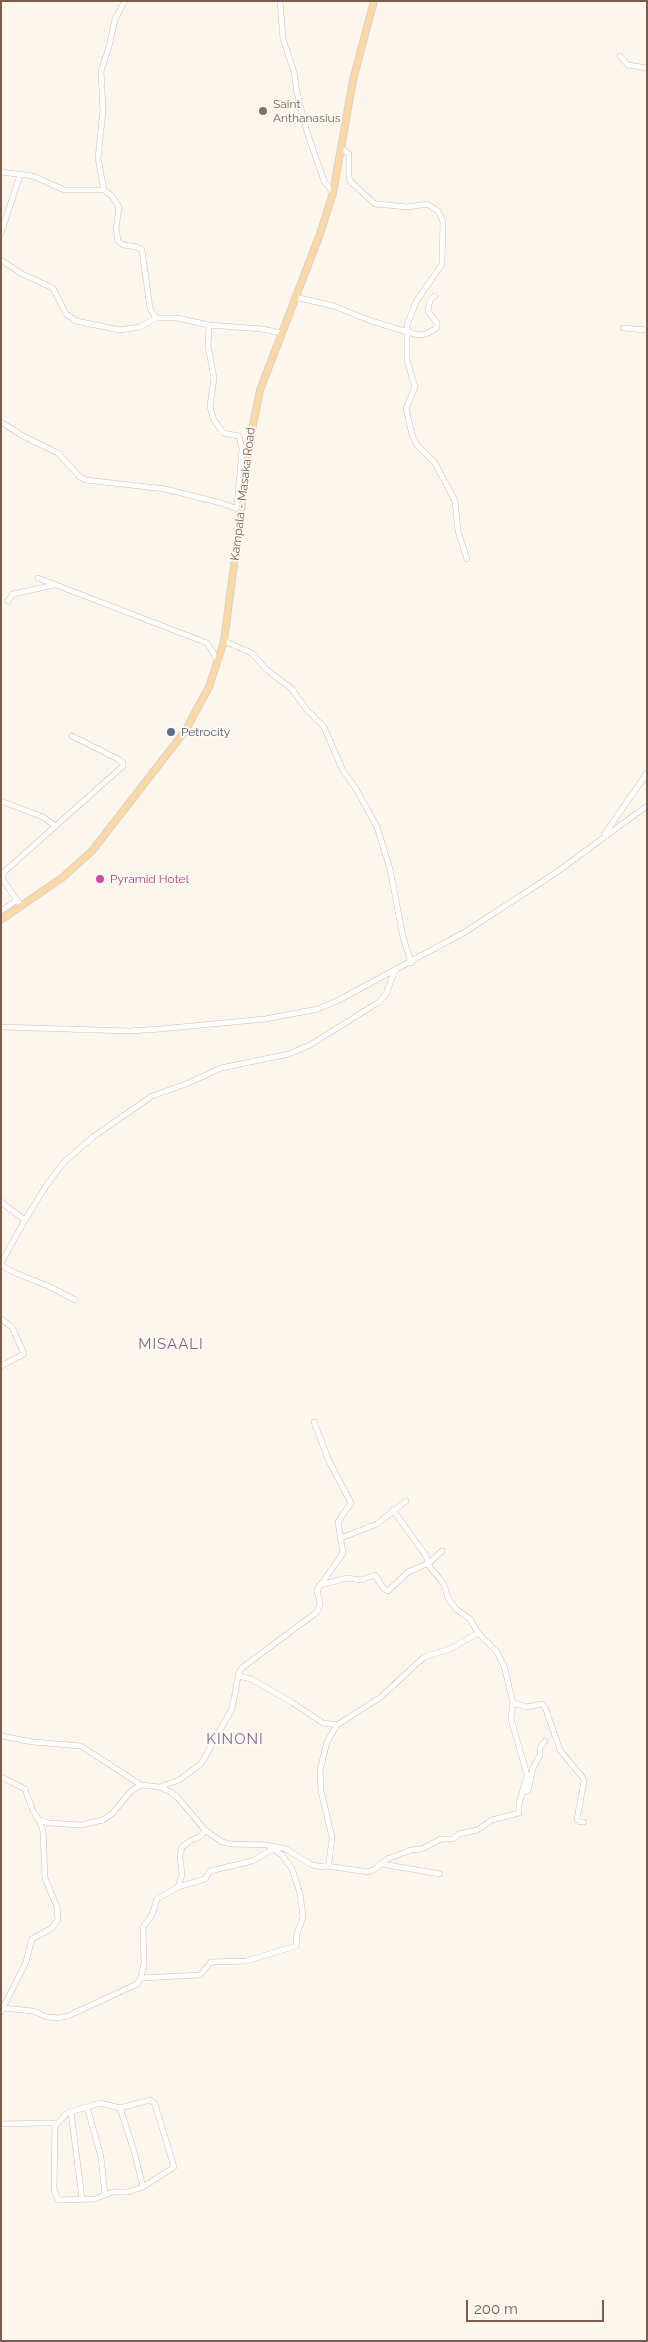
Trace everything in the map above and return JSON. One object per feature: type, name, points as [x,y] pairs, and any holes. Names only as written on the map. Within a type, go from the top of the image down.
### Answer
[{"type":"main road","name":"Kampala - Masaka Road","points":[[1,920],[19,903],[70,871],[92,851],[185,731],[209,687],[224,640],[238,509],[256,405],[265,374],[333,193],[353,80],[374,1]]},
{"type":"street","points":[[125,1],[115,19],[101,71],[103,111],[98,158],[104,190],[118,203],[116,229],[118,240],[124,245],[137,247],[142,250],[150,308],[156,318]]},
{"type":"street","points":[[280,1],[283,39],[294,72],[297,93],[307,132],[324,181],[333,193]]},
{"type":"street","points":[[620,56],[628,65],[647,68]]},
{"type":"street","points":[[341,148],[349,154],[349,178],[352,183],[375,204],[408,207],[427,204],[435,208],[442,216],[444,230],[442,264],[416,302],[409,318],[407,360],[415,387],[406,408],[408,424],[417,445],[432,459],[440,470],[455,501],[458,532],[467,560]]},
{"type":"street","points":[[1,172],[33,176],[64,190],[104,190]]},
{"type":"street","points":[[1,234],[20,175]]},
{"type":"street","points":[[1,260],[22,274],[52,288],[58,302],[70,319],[120,330],[140,327],[156,318],[186,320],[209,326],[262,329],[281,333]]},
{"type":"street","points":[[295,297],[334,306],[371,321],[407,330],[418,335],[426,334],[437,328],[437,323],[428,311],[430,300],[435,296]]},
{"type":"street","points":[[1,422],[16,432],[58,453],[80,477],[86,480],[164,489],[238,509],[242,449],[239,436],[223,433],[213,418],[210,406],[214,378],[208,346],[209,326]]},
{"type":"street","points":[[623,328],[647,330]]},
{"type":"street","points":[[38,578],[207,643],[218,661]]},
{"type":"street","points":[[8,601],[13,594],[55,585]]},
{"type":"street","points":[[224,640],[252,653],[267,670],[292,689],[306,708],[324,727],[343,772],[355,787],[377,827],[390,869],[403,937],[411,963]]},
{"type":"street","points":[[1,910],[19,903],[4,881],[3,875],[123,766],[123,762],[118,759],[72,736]]},
{"type":"street","points":[[602,837],[647,773]]},
{"type":"street","points":[[1,801],[43,817],[55,826]]},
{"type":"street","points":[[1,1026],[130,1030],[265,1019],[295,1015],[325,1006],[411,963],[508,905],[647,806]]},
{"type":"street","points":[[76,1300],[1,1264],[24,1220],[63,1163],[93,1137],[152,1096],[186,1084],[221,1068],[273,1058],[306,1047],[379,1002],[386,994],[395,970]]},
{"type":"street","points":[[1,1202],[24,1220]]},
{"type":"street","points":[[1,1319],[12,1327],[24,1354],[1,1366]]},
{"type":"street","points":[[159,1788],[179,1780],[201,1764],[232,1709],[238,1676],[243,1667],[317,1612],[320,1604],[317,1590],[343,1554],[338,1522],[351,1502],[329,1461],[314,1422]]},
{"type":"street","points":[[341,1538],[377,1524],[406,1502]]},
{"type":"street","points":[[1,1736],[80,1746],[141,1786],[159,1788],[178,1798],[205,1830],[222,1842],[267,1845],[286,1849],[312,1865],[368,1872],[387,1859],[411,1850],[422,1849],[441,1839],[453,1839],[458,1834],[477,1830],[492,1820],[519,1813],[519,1804],[524,1792],[526,1770],[511,1720],[513,1703],[504,1666],[497,1652],[478,1633],[470,1619],[456,1609],[448,1598],[444,1584],[393,1510]]},
{"type":"street","points":[[320,1585],[347,1578],[361,1580],[375,1575],[384,1589],[388,1591],[408,1572],[428,1563],[442,1551]]},
{"type":"street","points":[[238,1676],[251,1680],[293,1703],[323,1723],[337,1724],[358,1713],[381,1697],[393,1684],[429,1654],[444,1651],[478,1633]]},
{"type":"street","points":[[513,1703],[526,1707],[542,1704],[545,1707],[560,1750],[580,1772],[584,1781],[577,1819],[580,1822],[584,1822]]},
{"type":"street","points":[[327,1866],[331,1855],[332,1837],[321,1792],[320,1770],[328,1742],[337,1724]]},
{"type":"street","points":[[524,1792],[528,1791],[533,1768],[540,1755],[540,1748],[545,1741]]},
{"type":"street","points":[[520,1755],[533,1768]]},
{"type":"street","points":[[1,1777],[25,1789],[33,1812],[39,1820],[43,1831],[45,1878],[57,1907],[58,1920],[52,1928],[32,1939],[26,1962],[2,2010],[33,2011],[47,2017],[68,2016],[88,2005],[132,1988],[141,1978],[144,1963],[143,1926],[152,1915],[157,1899],[178,1887],[205,1879],[210,1871],[252,1861],[273,1849]]},
{"type":"street","points":[[39,1820],[49,1823],[92,1824],[113,1813],[130,1792],[141,1786]]},
{"type":"street","points":[[178,1887],[182,1875],[180,1856],[182,1848],[190,1841],[201,1836],[205,1830]]},
{"type":"street","points":[[141,1978],[200,1975],[211,1962],[246,1961],[296,1946],[297,1933],[303,1917],[300,1893],[292,1869],[282,1855],[267,1845]]},
{"type":"street","points":[[382,1864],[440,1874]]},
{"type":"street","points":[[1,2124],[55,2123],[71,2112],[103,2103],[120,2108],[148,2100],[154,2102],[174,2165],[172,2169],[142,2187],[95,2199],[58,2200],[55,2193],[55,2123]]},
{"type":"street","points":[[87,2107],[101,2157],[105,2195]]},
{"type":"street","points":[[120,2108],[134,2151],[142,2187]]},
{"type":"street","points":[[71,2112],[82,2198]]},
{"type":"place","name":"Saint Anthanasius","points":[[263,111]]},
{"type":"place","name":"Petrocity","points":[[171,732]]},
{"type":"place","name":"Pyramid Hotel","points":[[100,879]]},
{"type":"district","name":"MISAALI","points":[[171,1344]]},
{"type":"district","name":"KINONI","points":[[235,1739]]}]
